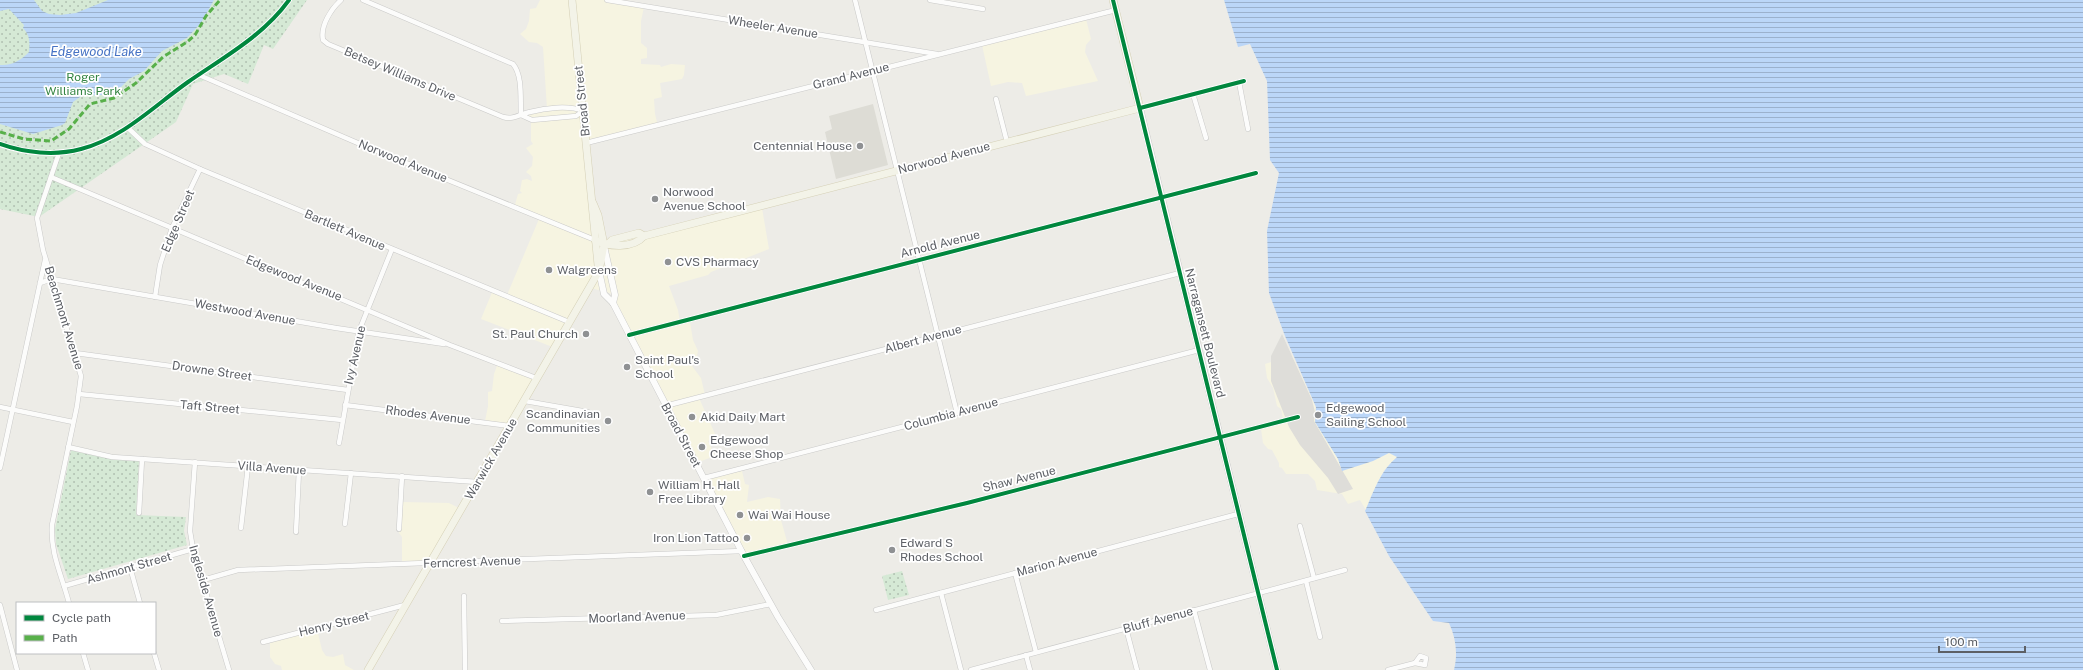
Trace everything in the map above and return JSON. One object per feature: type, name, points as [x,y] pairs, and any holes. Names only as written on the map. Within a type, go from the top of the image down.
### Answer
[{"type":"main road","name":"Broad Street","points":[[572,0],[599,271]]},
{"type":"main road","name":"Narragansett Boulevard","points":[[1113,0],[1140,108]]},
{"type":"main road","name":"Norwood Avenue","points":[[595,240],[606,245],[612,240],[639,233],[644,236],[1140,108]]},
{"type":"main road","name":"Broad Street","points":[[593,203],[598,214],[606,245]]},
{"type":"main road","name":"Warwick Avenue","points":[[368,670],[599,271],[606,245]]},
{"type":"street","points":[[0,144],[28,151],[59,153],[86,148],[127,128],[260,32],[289,0]]},
{"type":"street","name":"Betsey Williams Drive","points":[[341,0],[336,4],[323,27],[322,36],[325,42],[503,118],[511,119],[531,112],[575,108],[583,111]]},
{"type":"street","points":[[363,0],[513,64],[517,68],[519,79],[521,115]]},
{"type":"street","name":"Wheeler Avenue","points":[[607,0],[938,54]]},
{"type":"street","points":[[855,0],[957,413]]},
{"type":"street","points":[[930,0],[984,8]]},
{"type":"street","name":"Grand Avenue","points":[[586,142],[1116,10]]},
{"type":"street","name":"Norwood Avenue","points":[[199,75],[345,138],[595,240]]},
{"type":"street","name":"Norwood Avenue","points":[[1140,108],[1242,82],[1248,129]]},
{"type":"street","points":[[1193,94],[1206,138]]},
{"type":"street","points":[[996,99],[1007,142]]},
{"type":"street","name":"Narragansett Boulevard","points":[[1140,108],[1277,670]]},
{"type":"street","name":"Betsey Williams Drive","points":[[521,115],[532,120],[576,116],[583,111]]},
{"type":"street","name":"Bartlett Avenue","points":[[127,128],[145,144],[200,169],[569,322]]},
{"type":"street","name":"Beachmont Avenue","points":[[59,153],[37,214],[45,259],[81,376],[52,525],[51,541],[69,602]]},
{"type":"street","name":"Edge Street","points":[[155,297],[160,265],[172,228],[200,169]]},
{"type":"street","name":"Arnold Avenue","points":[[629,335],[1161,198],[1256,172]]},
{"type":"street","name":"Edgewood Avenue","points":[[51,177],[368,309],[450,345],[536,378]]},
{"type":"street","name":"Broad Street","points":[[606,245],[615,295],[613,303]]},
{"type":"street","name":"Ivy Avenue","points":[[339,443],[359,331],[392,249]]},
{"type":"street","points":[[0,468],[45,259]]},
{"type":"street","name":"Broad Street","points":[[599,271],[604,294],[613,303],[665,406],[770,604],[811,670]]},
{"type":"street","name":"Albert Avenue","points":[[665,406],[1180,272]]},
{"type":"street","name":"Westwood Avenue","points":[[40,283],[52,280],[450,345]]},
{"type":"street","name":"Columbia Avenue","points":[[704,478],[1198,350]]},
{"type":"street","name":"Drowne Street","points":[[75,353],[348,390]]},
{"type":"street","name":"Taft Street","points":[[78,394],[342,420]]},
{"type":"street","points":[[524,401],[588,412]]},
{"type":"street","name":"Rhodes Avenue","points":[[345,405],[510,426]]},
{"type":"street","points":[[0,407],[73,422]]},
{"type":"street","name":"Shaw Avenue","points":[[743,554],[967,503],[1298,417]]},
{"type":"street","name":"Villa Avenue","points":[[68,447],[112,457],[478,482]]},
{"type":"street","points":[[139,513],[142,459]]},
{"type":"street","name":"Ingleside Avenue","points":[[195,462],[190,531],[193,549],[229,670]]},
{"type":"street","points":[[241,528],[248,466]]},
{"type":"street","points":[[296,532],[299,470]]},
{"type":"street","points":[[345,524],[351,473]]},
{"type":"street","points":[[399,529],[402,476]]},
{"type":"street","name":"Marion Avenue","points":[[876,610],[1238,514]]},
{"type":"street","points":[[1300,526],[1314,578]]},
{"type":"street","name":"Ashmont Street","points":[[64,586],[193,549]]},
{"type":"street","name":"Ferncrest Avenue","points":[[203,580],[238,570],[743,554]]},
{"type":"street","points":[[130,567],[140,602]]},
{"type":"street","name":"Bluff Avenue","points":[[971,670],[1345,570]]},
{"type":"street","points":[[1014,573],[1036,652]]},
{"type":"street","points":[[1306,581],[1320,637]]},
{"type":"street","points":[[941,593],[960,670]]},
{"type":"street","points":[[464,596],[465,670]]},
{"type":"street","name":"Moorland Avenue","points":[[502,621],[716,615],[770,604]]},
{"type":"street","points":[[0,605],[17,670]]},
{"type":"street","name":"Henry Street","points":[[263,642],[405,605]]},
{"type":"street","points":[[1194,610],[1210,670]]},
{"type":"street","points":[[1126,628],[1137,670]]},
{"type":"street","points":[[83,654],[88,670]]},
{"type":"street","points":[[154,654],[159,670]]},
{"type":"street","points":[[1026,655],[1030,670]]},
{"type":"street","points":[[1388,670],[1415,663]]},
{"type":"shaded area","points":[[540,0],[607,0],[644,7],[641,21],[641,43],[647,48],[647,58],[641,59],[641,64],[660,65],[661,67],[671,64],[685,65],[682,79],[660,83],[662,97],[654,99],[655,114],[658,126],[588,144],[599,243],[762,208],[769,249],[711,272],[708,275],[669,286],[678,310],[680,322],[690,322],[693,340],[698,351],[696,360],[692,366],[701,378],[705,395],[699,398],[716,436],[708,441],[715,456],[696,463],[621,314],[613,294],[591,288],[555,348],[481,319],[493,290],[507,295],[539,219],[514,208],[518,194],[522,193],[520,191],[522,180],[527,179],[532,181],[531,176],[526,172],[532,166],[533,157],[526,148],[533,144],[531,141],[531,119],[524,115],[547,109],[543,47],[537,43],[529,42],[520,34],[526,29],[529,21],[530,9],[536,8]]},
{"type":"shaded area","points":[[1086,19],[1091,39],[1086,45],[1085,52],[1098,81],[1026,96],[1022,83],[1008,82],[991,86],[982,45]]},
{"type":"shaded area","points":[[873,104],[888,165],[836,179],[825,132],[832,129],[829,116]]},
{"type":"shaded area","points":[[1282,334],[1312,400],[1315,412],[1314,421],[1353,489],[1338,494],[1328,478],[1300,445],[1289,427],[1271,381],[1271,356]]},
{"type":"shaded area","points":[[1292,355],[1315,406],[1324,433],[1389,451],[1403,452],[1389,469],[1384,470],[1375,491],[1377,529],[1360,500],[1348,504],[1342,494],[1317,490],[1315,481],[1308,474],[1286,474],[1282,468],[1279,467],[1279,463],[1272,450],[1268,449],[1263,443],[1261,429],[1284,423],[1281,409],[1277,406],[1273,388],[1267,378],[1265,364]]},
{"type":"shaded area","points":[[498,363],[536,379],[510,425],[485,421],[488,406],[488,392],[492,391],[494,374]]},
{"type":"shaded area","points":[[742,471],[745,484],[749,485],[747,502],[768,497],[780,499],[781,520],[788,545],[745,554],[704,478]]},
{"type":"shaded area","points":[[401,502],[449,503],[461,509],[431,563],[402,563],[402,537],[399,533]]},
{"type":"shaded area","points":[[317,629],[322,650],[326,656],[333,657],[343,654],[345,665],[354,670],[282,670],[281,666],[275,664],[270,657],[270,641]]},
{"type":"green space","name":"Roger Williams Park","points":[[0,0],[307,0],[273,49],[264,45],[248,84],[224,74],[193,84],[176,122],[39,217],[0,209]]},
{"type":"green space","points":[[71,450],[111,459],[139,461],[136,515],[186,517],[184,531],[187,545],[68,579],[56,544],[55,529]]},
{"type":"green space","points":[[902,571],[909,595],[888,600],[882,576]]},
{"type":"water","name":"Edgewood Lake","points":[[0,0],[34,0],[42,11],[49,14],[60,15],[76,13],[108,0],[214,0],[201,23],[187,38],[162,51],[144,71],[129,79],[116,92],[96,96],[87,92],[73,102],[65,123],[33,134],[0,124],[0,65],[8,65],[23,58],[29,52],[29,39],[23,28],[24,25],[9,9],[0,11]]},
{"type":"water","points":[[1224,0],[2083,0],[2083,670],[1454,670],[1456,646],[1449,623],[1433,621],[1389,556],[1365,511],[1382,475],[1397,457],[1389,453],[1373,461],[1342,471],[1338,459],[1315,422],[1316,407],[1285,336],[1269,293],[1267,231],[1279,173],[1270,160],[1267,81],[1250,44],[1238,47]]},
{"type":"marked path","points":[[0,132],[24,139],[51,141],[69,129],[90,104],[114,98],[136,83],[163,57],[187,42],[195,35],[206,16],[220,0]]},
{"type":"cycle path","points":[[0,144],[20,150],[51,153],[81,149],[111,137],[138,120],[188,82],[229,55],[255,35],[279,13],[289,0]]},
{"type":"cycle path","points":[[1113,0],[1277,670]]},
{"type":"cycle path","points":[[1140,108],[1244,81]]},
{"type":"cycle path","points":[[629,335],[1256,173]]},
{"type":"cycle path","points":[[744,556],[967,503],[1298,417]]},
{"type":"place","name":"Centennial House","points":[[860,146]]},
{"type":"place","name":"Norwood Avenue School","points":[[655,199]]},
{"type":"place","name":"CVS Pharmacy","points":[[668,262]]},
{"type":"place","name":"Walgreens","points":[[549,270]]},
{"type":"place","name":"St. Paul Church","points":[[586,334]]},
{"type":"place","name":"Saint Paul's School","points":[[627,367]]},
{"type":"place","name":"Edgewood Sailing School","points":[[1318,415]]},
{"type":"place","name":"Akid Daily Mart","points":[[692,417]]},
{"type":"place","name":"Scandinavian Communities","points":[[608,421]]},
{"type":"place","name":"Edgewood Cheese Shop","points":[[702,447]]},
{"type":"place","name":"William H. Hall Free Library","points":[[650,492]]},
{"type":"place","name":"Wai Wai House","points":[[740,515]]},
{"type":"place","name":"Iron Lion Tattoo","points":[[747,538]]},
{"type":"place","name":"Edward S Rhodes School","points":[[892,550]]}]
